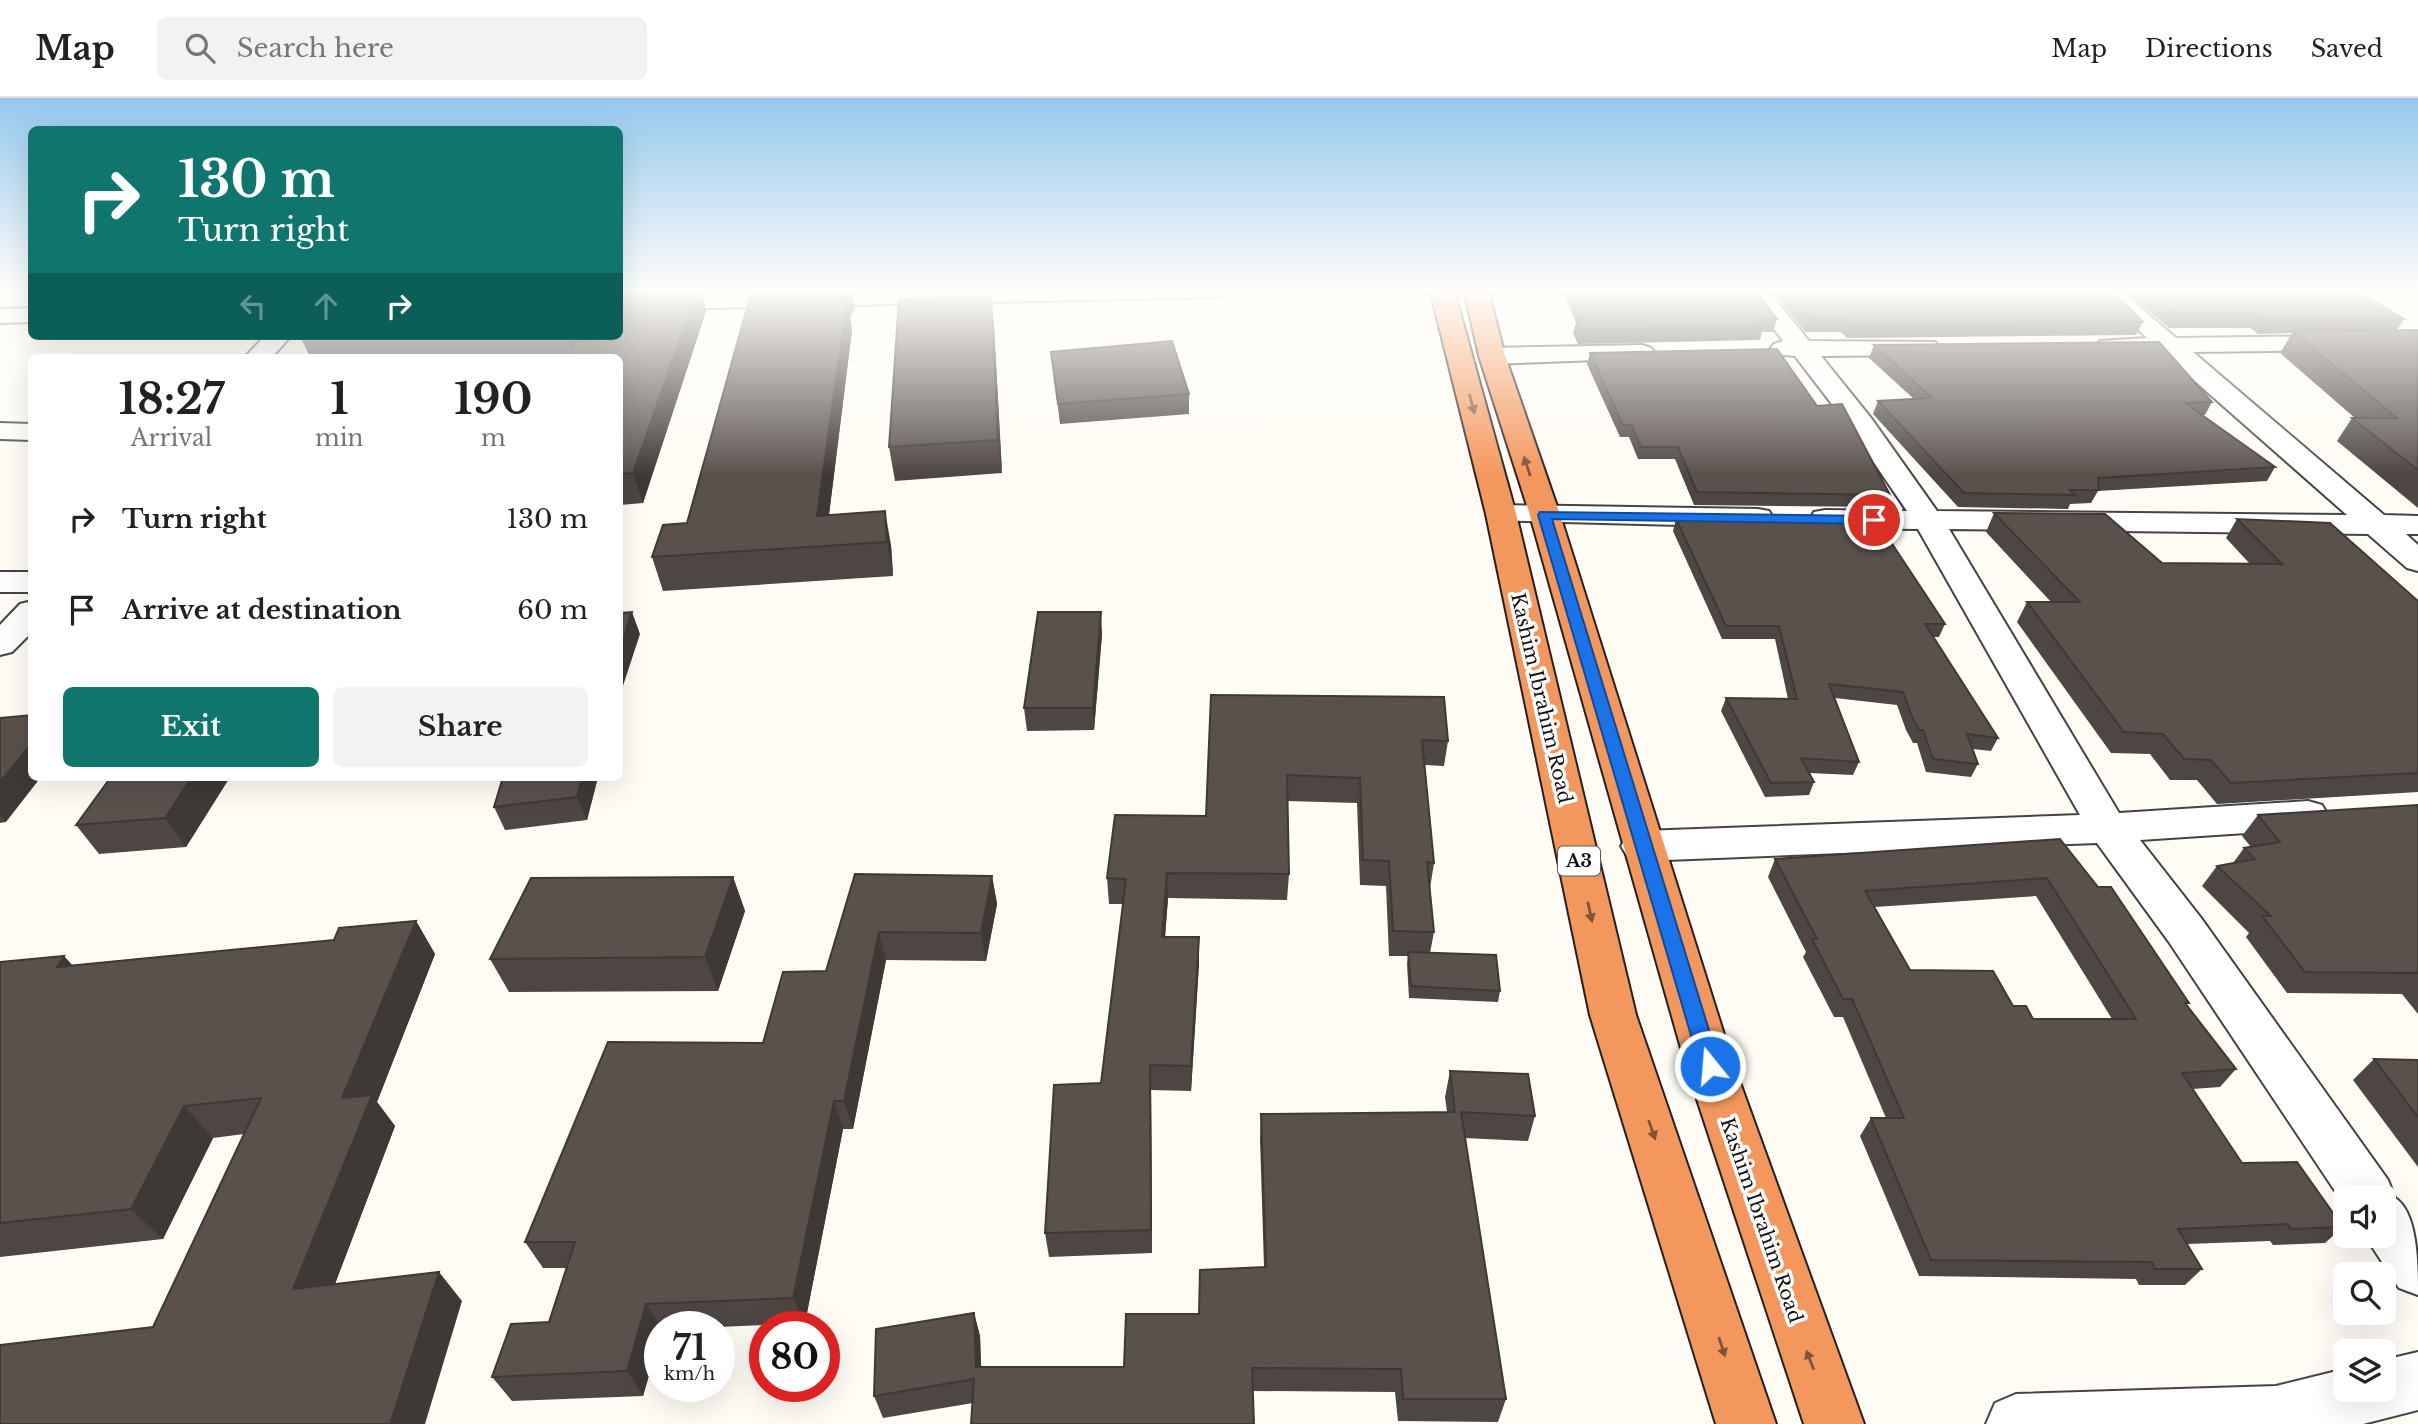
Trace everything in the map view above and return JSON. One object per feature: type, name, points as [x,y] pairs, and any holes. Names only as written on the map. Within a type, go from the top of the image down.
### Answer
[{"type":"highway","name":"Kashim Ibrahim Road","points":[[1458,352],[1501,514],[1613,1015],[1746,1424]]},
{"type":"highway","name":"Kashim Ibrahim Road","points":[[1491,352],[1545,515],[1710,1066],[1802,1338],[1835,1424]]},
{"type":"street","points":[[1492,356],[1667,352]]},
{"type":"street","points":[[1804,352],[1861,424],[1929,521],[2108,828],[2185,930],[2361,1185]]},
{"type":"street","points":[[2178,352],[2418,561]]},
{"type":"street","points":[[0,430],[28,432]]},
{"type":"street","points":[[1501,514],[1929,521],[2418,524]]},
{"type":"street","points":[[0,582],[28,582]]},
{"type":"street","points":[[0,645],[28,615]]},
{"type":"street","points":[[1642,846],[2108,828],[2351,813]]},
{"type":"street","points":[[2396,1237],[2418,1269]]},
{"type":"street","points":[[2016,1424],[2276,1416],[2418,1381]]},
{"type":"building","points":[[675,352],[633,473],[623,474],[623,354],[570,354]]},
{"type":"building","points":[[735,352],[840,352],[817,516],[885,511],[887,542],[652,557],[663,525],[687,523]]},
{"type":"building","points":[[895,352],[994,352],[998,440],[889,447]]},
{"type":"building","points":[[1051,352],[1175,352],[1189,394],[1058,404]]},
{"type":"building","points":[[1779,352],[1817,406],[1842,404],[1890,495],[1697,492],[1678,447],[1641,447],[1631,425],[1623,425],[1590,353]]},
{"type":"building","points":[[1882,352],[2168,352],[2212,402],[2185,403],[2275,467],[2098,478],[2099,490],[2070,490],[2075,495],[1964,493],[1878,401],[1932,398]]},
{"type":"building","points":[[2317,352],[2418,352],[2418,470],[2352,418],[2397,418]]},
{"type":"building","points":[[1994,513],[2105,514],[2162,563],[2282,564],[2237,519],[2330,523],[2418,601],[2418,773],[2231,783],[2211,760],[2184,759],[2163,734],[2124,732],[2027,602],[2080,602]]},
{"type":"building","points":[[1706,516],[1875,518],[1945,624],[1925,624],[1998,738],[1967,734],[1978,764],[1933,759],[1923,730],[1919,730],[1912,717],[1903,692],[1829,684],[1859,762],[1801,758],[1814,782],[1771,783],[1726,698],[1797,699],[1779,626],[1726,626],[1676,519],[1707,520]]},
{"type":"building","points":[[632,612],[623,639],[623,613]]},
{"type":"building","points":[[1038,612],[1101,612],[1093,708],[1024,708]]},
{"type":"building","points":[[1211,695],[1444,697],[1448,741],[1422,740],[1434,863],[1427,862],[1434,932],[1393,931],[1389,861],[1363,860],[1360,778],[1287,775],[1289,874],[1167,873],[1162,937],[1199,937],[1191,1066],[1150,1065],[1151,1230],[1045,1233],[1054,1085],[1101,1083],[1126,879],[1107,878],[1115,815],[1206,816]]},
{"type":"building","points":[[28,715],[28,748],[0,782],[0,718]]},
{"type":"building","points":[[108,781],[189,781],[165,818],[76,825]]},
{"type":"building","points":[[502,781],[581,781],[577,797],[494,807]]},
{"type":"building","points":[[2418,805],[2418,973],[2305,972],[2262,916],[2271,916],[2217,866],[2255,859],[2244,848],[2280,842],[2258,815]]},
{"type":"building","points":[[2060,839],[2098,887],[2111,887],[2189,1003],[2185,1003],[2236,1069],[2182,1073],[2242,1163],[2297,1162],[2333,1213],[2333,1227],[2291,1229],[2288,1224],[2178,1229],[2202,1269],[2155,1269],[2152,1262],[1931,1260],[1871,1118],[1904,1118],[1852,999],[1843,999],[1812,939],[1817,939],[1775,859]],"holes":[[[2047,878],[2136,1019],[2033,1019],[2026,1006],[2013,1006],[1993,971],[1910,970],[1865,891]]]},
{"type":"building","points":[[855,874],[992,876],[981,933],[879,932],[844,1101],[834,1101],[793,1298],[646,1304],[627,1371],[492,1377],[511,1324],[549,1322],[575,1242],[525,1242],[608,1042],[763,1043],[783,972],[826,971]]},
{"type":"building","points":[[733,877],[705,957],[490,959],[531,878]]},
{"type":"building","points":[[416,921],[342,1098],[372,1095],[293,1289],[439,1272],[390,1424],[0,1424],[0,1345],[153,1327],[261,1098],[184,1106],[131,1209],[0,1223],[0,962],[64,956],[57,967],[334,940],[339,928]]},
{"type":"building","points":[[1408,952],[1496,955],[1500,991],[1411,986]]},
{"type":"building","points":[[2374,1059],[2418,1060],[2418,1117]]},
{"type":"building","points":[[1450,1071],[1528,1074],[1535,1116],[1461,1112],[1506,1399],[1403,1399],[1401,1369],[1252,1368],[1254,1424],[971,1424],[974,1379],[874,1396],[876,1329],[974,1313],[976,1367],[1124,1367],[1126,1314],[1199,1314],[1200,1270],[1266,1267],[1261,1114],[1455,1112]]},
{"type":"route","points":[[1710,1066],[1545,515],[1874,520]]}]
